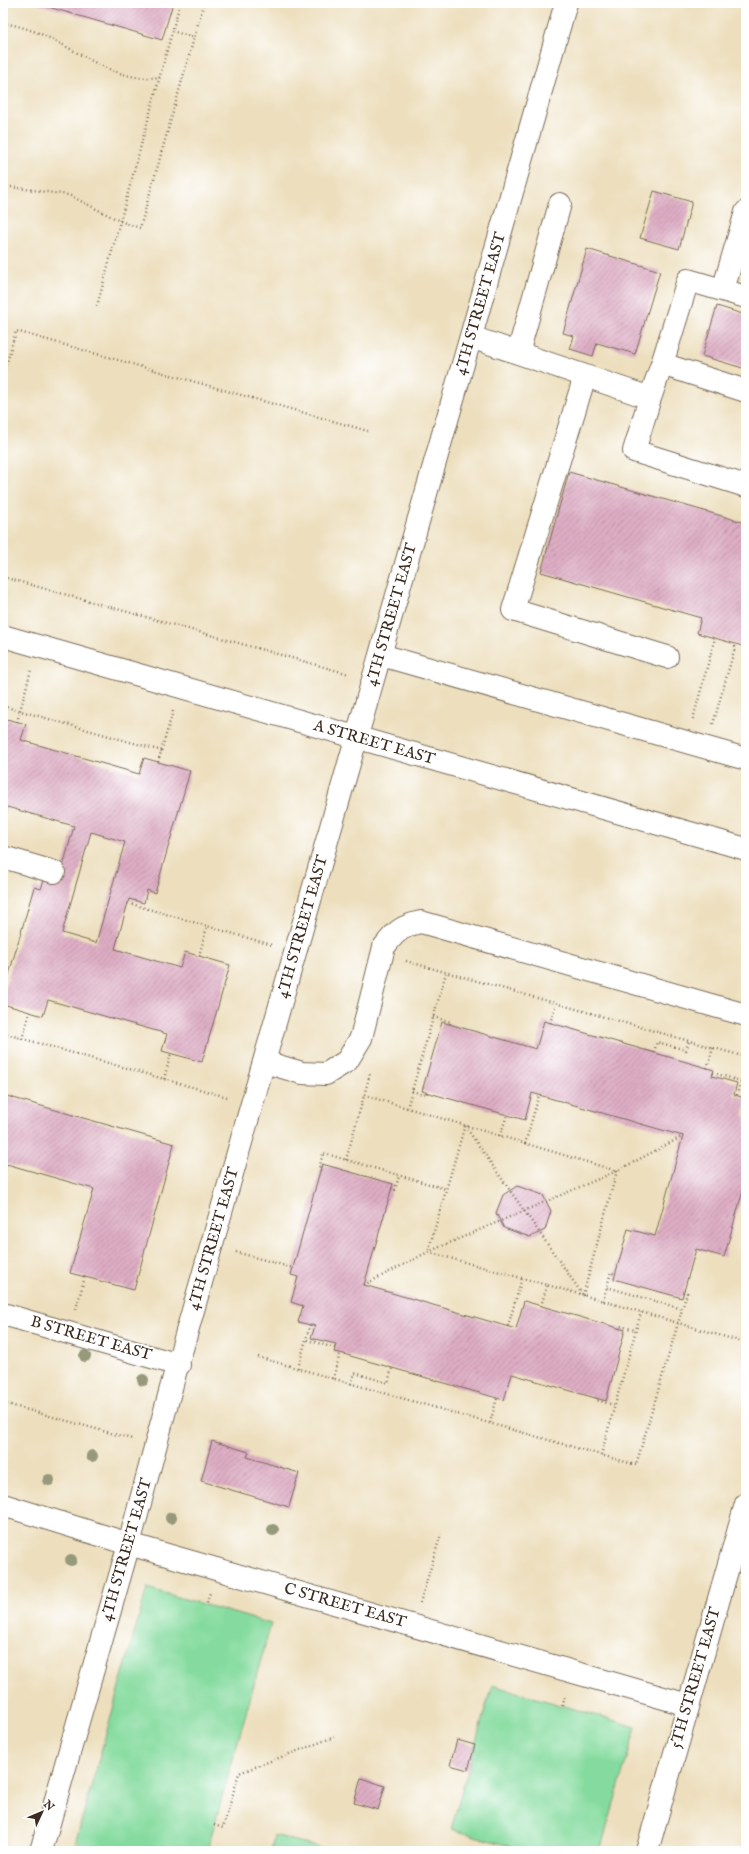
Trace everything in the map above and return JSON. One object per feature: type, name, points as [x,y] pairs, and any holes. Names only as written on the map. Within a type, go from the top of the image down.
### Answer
[{"type":"street","name":"4TH STREET EAST","points":[[41,1851],[566,3]]},
{"type":"street","points":[[518,353],[560,204]]},
{"type":"street","points":[[723,290],[746,212]]},
{"type":"street","points":[[746,298],[688,280],[634,451],[746,486]]},
{"type":"street","points":[[471,337],[650,398]]},
{"type":"street","points":[[662,364],[746,391]]},
{"type":"street","points":[[585,376],[513,610],[667,657]]},
{"type":"street","name":"A STREET EAST","points":[[3,636],[746,849]]},
{"type":"street","points":[[381,655],[746,759]]},
{"type":"street","points":[[3,857],[54,872]]},
{"type":"street","points":[[265,1062],[302,1073],[326,1074],[347,1061],[361,1038],[384,947],[393,935],[406,925],[421,922],[746,1015]]},
{"type":"street","name":"B STREET EAST","points":[[3,1314],[179,1365]]},
{"type":"street","name":"5TH STREET EAST","points":[[646,1851],[746,1504]]},
{"type":"street","name":"C STREET EAST","points":[[3,1505],[129,1544],[688,1705]]},
{"type":"path","points":[[97,306],[180,3]]},
{"type":"path","points":[[3,186],[69,195],[120,221],[140,228],[204,3]]},
{"type":"path","points":[[3,23],[18,26],[54,40],[113,71],[148,79],[160,77]]},
{"type":"path","points":[[172,31],[195,38]]},
{"type":"path","points":[[3,376],[16,331],[368,431]]},
{"type":"path","points":[[3,577],[374,681]]},
{"type":"path","points":[[697,745],[715,638]]},
{"type":"path","points":[[697,745],[736,644]]},
{"type":"path","points":[[17,722],[38,646]]},
{"type":"path","points":[[158,762],[179,687]]},
{"type":"path","points":[[3,706],[162,750]]},
{"type":"path","points":[[128,903],[296,952]]},
{"type":"path","points":[[199,956],[207,926]]},
{"type":"path","points":[[403,960],[746,1057]]},
{"type":"path","points":[[407,1108],[446,973]]},
{"type":"path","points":[[550,1023],[556,1004]]},
{"type":"path","points":[[22,1039],[30,1012]]},
{"type":"path","points":[[433,1017],[450,1022],[450,1025]]},
{"type":"path","points":[[3,1034],[253,1104]]},
{"type":"path","points":[[654,1052],[657,1042],[686,1050],[689,1041]]},
{"type":"path","points":[[707,1068],[713,1048]]},
{"type":"path","points":[[164,1079],[171,1053]]},
{"type":"path","points":[[737,1095],[746,1066]]},
{"type":"path","points":[[346,1160],[370,1073]]},
{"type":"path","points":[[713,1073],[741,1081]]},
{"type":"path","points":[[412,1091],[426,1095],[427,1092]]},
{"type":"path","points":[[364,1095],[617,1171]]},
{"type":"path","points":[[525,1144],[539,1095]]},
{"type":"path","points":[[500,1136],[507,1115]]},
{"type":"path","points":[[428,1252],[465,1126]]},
{"type":"path","points":[[465,1126],[583,1295]]},
{"type":"path","points":[[364,1285],[428,1252],[617,1171],[683,1136]]},
{"type":"path","points":[[321,1170],[318,1169],[323,1153],[446,1189]]},
{"type":"path","points":[[3,1178],[7,1164]]},
{"type":"path","points":[[583,1295],[617,1171]]},
{"type":"path","points":[[391,1189],[395,1190],[399,1176]]},
{"type":"path","points":[[212,1245],[293,1268]]},
{"type":"path","points":[[428,1252],[583,1295],[746,1343]]},
{"type":"path","points":[[603,1301],[611,1272],[615,1274]]},
{"type":"path","points":[[76,1312],[85,1277]]},
{"type":"path","points":[[508,1326],[522,1278]]},
{"type":"path","points":[[541,1306],[547,1285]]},
{"type":"path","points":[[607,1287],[682,1309]]},
{"type":"path","points":[[258,1357],[636,1465],[687,1293],[684,1293]]},
{"type":"path","points":[[601,1455],[641,1312]]},
{"type":"path","points":[[298,1368],[310,1325]]},
{"type":"path","points":[[619,1329],[620,1326],[635,1330]]},
{"type":"path","points":[[306,1340],[335,1348]]},
{"type":"path","points":[[333,1378],[340,1354]]},
{"type":"path","points":[[351,1384],[354,1373],[388,1383],[392,1368]]},
{"type":"path","points":[[490,1423],[497,1398]]},
{"type":"path","points":[[597,1398],[596,1400],[614,1406]]},
{"type":"path","points":[[3,1404],[156,1446]]},
{"type":"path","points":[[414,1626],[441,1534]]},
{"type":"path","points":[[214,1825],[224,1828],[239,1773],[334,1736]]},
{"type":"green space","points":[[147,1588],[271,1624],[207,1851],[73,1851]]},
{"type":"green space","points":[[492,1685],[636,1727],[600,1851],[526,1851],[451,1829]]},
{"type":"green space","points":[[274,1835],[332,1851],[271,1851]]},
{"type":"building","points":[[35,3],[173,3],[162,40]]},
{"type":"building","points":[[654,191],[692,202],[679,249],[640,238]]},
{"type":"building","points":[[587,249],[660,271],[635,354],[597,343],[593,356],[570,349],[574,336],[563,333]]},
{"type":"building","points":[[717,306],[746,315],[746,369],[702,356]]},
{"type":"building","points":[[569,472],[746,523],[746,647],[697,633],[701,618],[541,572]]},
{"type":"building","points":[[3,718],[26,724],[21,740],[139,774],[144,758],[190,771],[155,893],[147,890],[144,903],[129,899],[115,949],[180,968],[185,952],[230,965],[202,1062],[162,1051],[167,1034],[48,1000],[43,1016],[3,1004],[3,995],[34,887],[41,889],[45,877],[59,881],[74,826],[7,807],[3,820]],"holes":[[[91,832],[125,842],[96,943],[62,933]]]},
{"type":"building","points":[[544,1021],[714,1070],[712,1076],[737,1083],[734,1095],[746,1098],[744,1117],[746,1117],[746,1180],[724,1257],[696,1249],[682,1298],[614,1279],[628,1229],[655,1236],[683,1136],[532,1093],[525,1120],[422,1091],[442,1022],[536,1049]]},
{"type":"building","points":[[3,1095],[174,1144],[134,1290],[70,1273],[94,1189],[3,1163]]},
{"type":"building","points":[[322,1164],[393,1184],[364,1285],[516,1329],[524,1301],[625,1330],[606,1401],[512,1374],[504,1400],[334,1352],[336,1344],[311,1338],[315,1326],[298,1322],[303,1306],[291,1302],[298,1277],[291,1275]]},
{"type":"building","points":[[517,1186],[543,1195],[551,1211],[545,1230],[530,1237],[504,1228],[496,1213],[503,1195]]},
{"type":"building","points":[[212,1441],[249,1452],[247,1457],[299,1473],[289,1507],[201,1481]]},
{"type":"building","points":[[457,1740],[475,1745],[468,1770],[450,1765]]},
{"type":"building","points":[[361,1778],[385,1786],[378,1810],[354,1803]]}]
